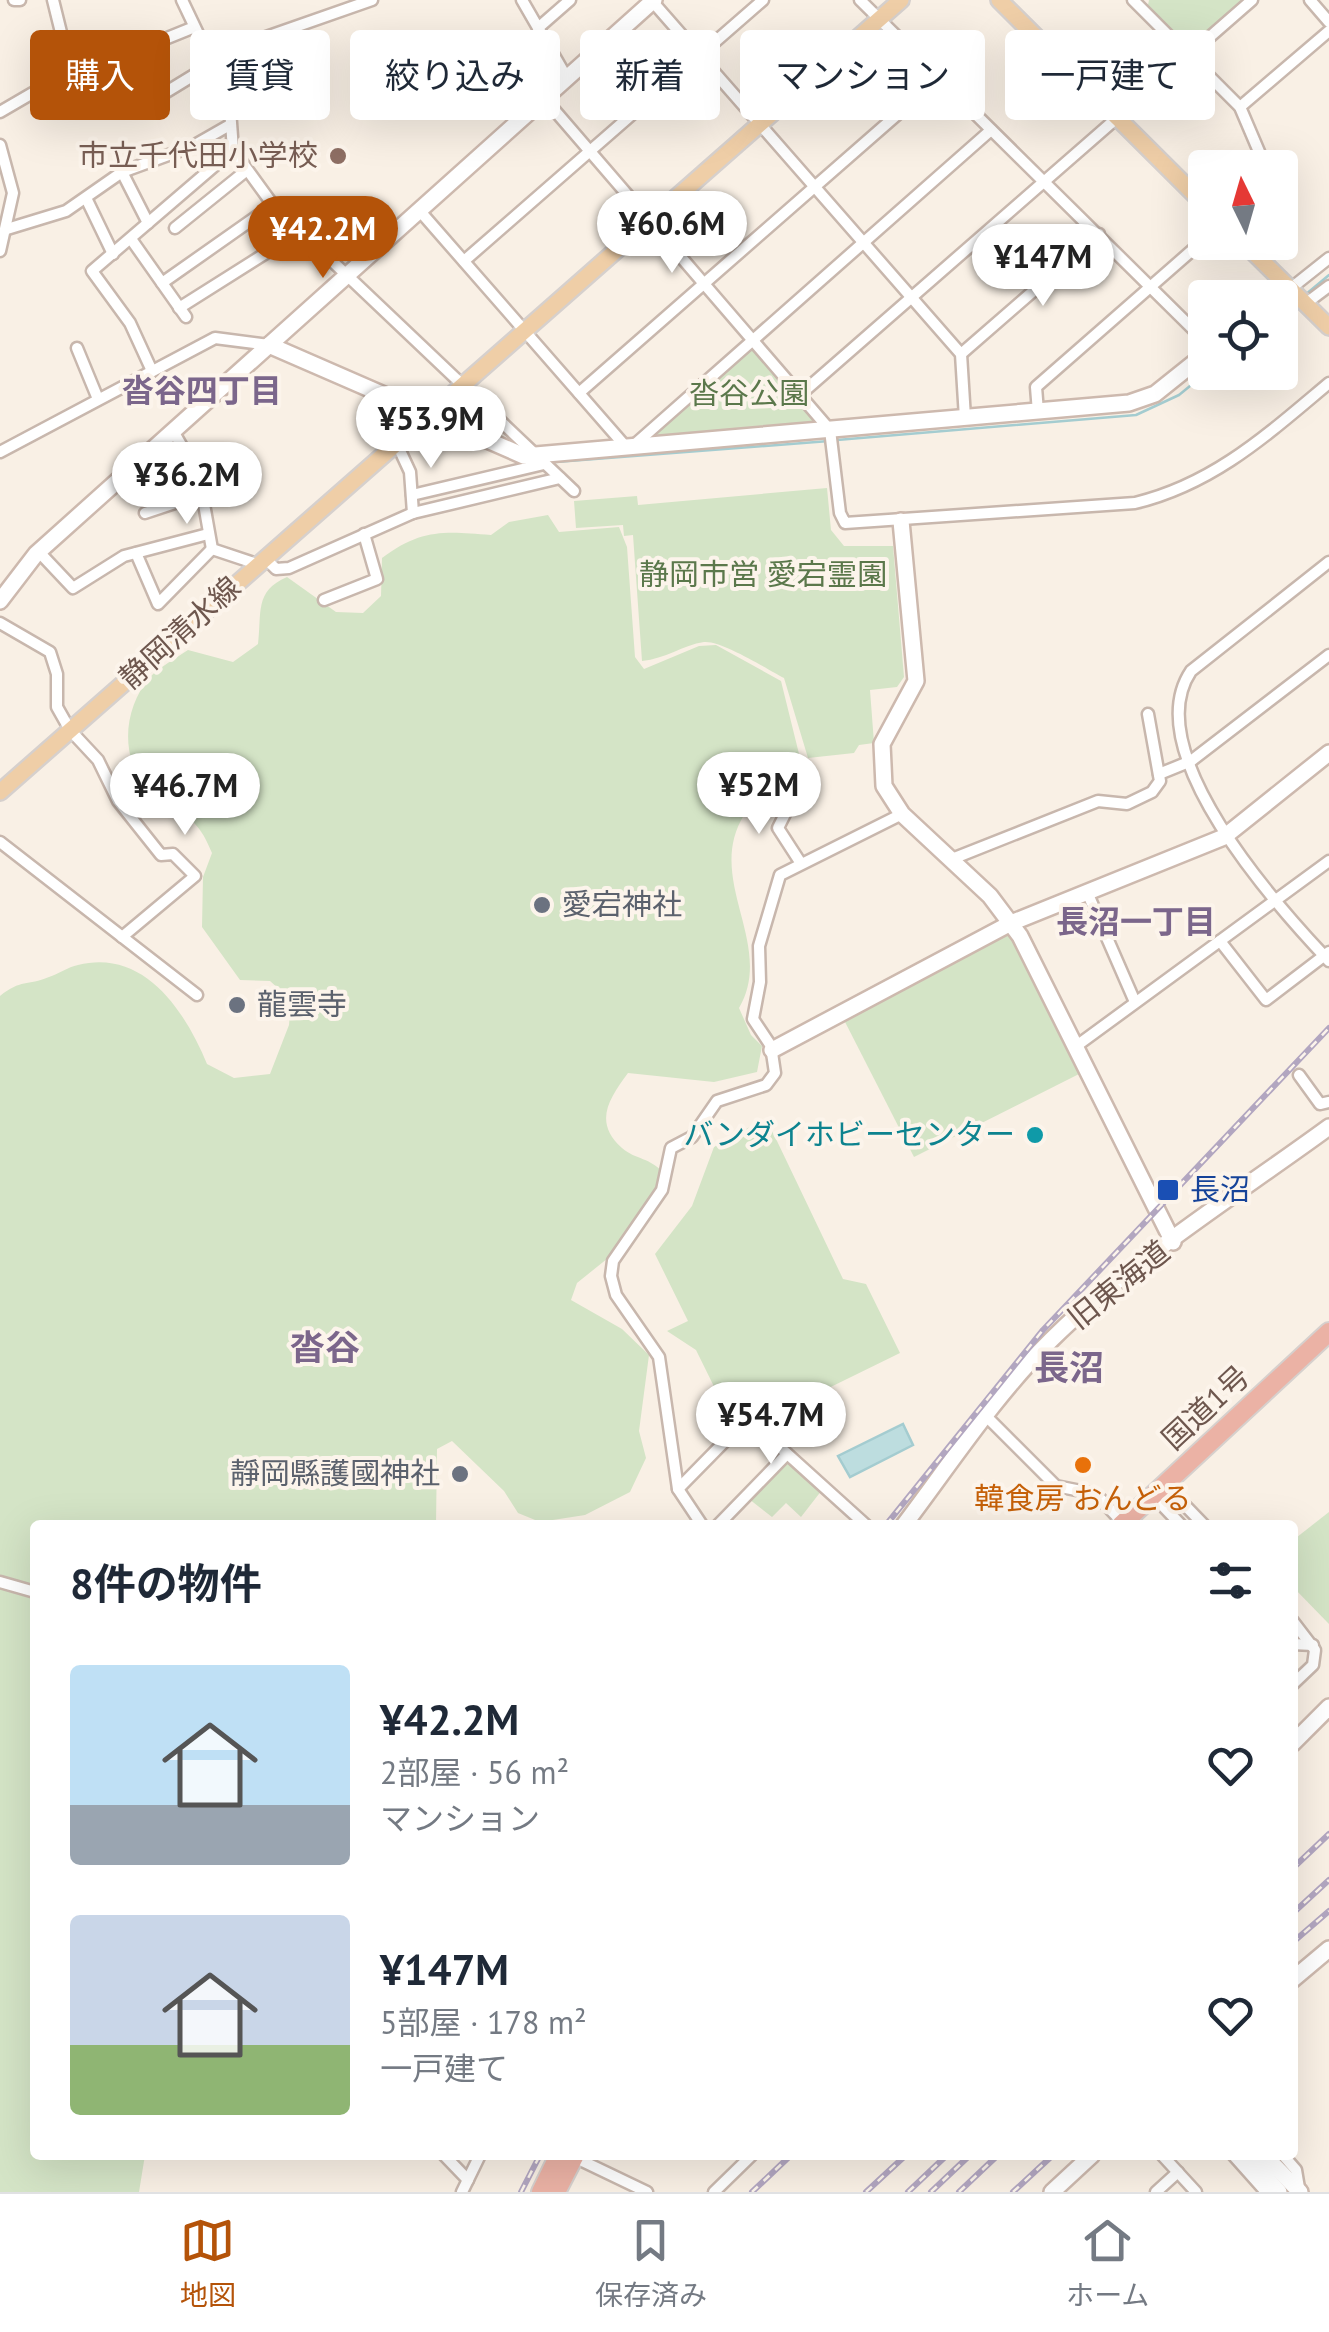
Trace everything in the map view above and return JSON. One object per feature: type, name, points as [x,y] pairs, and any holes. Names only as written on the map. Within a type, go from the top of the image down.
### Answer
[{"type":"highway","name":"国道1号","points":[[1164,1496],[1329,1332]]},
{"type":"highway","name":"国道1号","points":[[1133,1520],[1329,1348]]},
{"type":"highway","points":[[540,2192],[566,2160]]},
{"type":"highway","points":[[556,2192],[568,2160]]},
{"type":"main road","name":"静岡清水線","points":[[0,792],[901,0]]},
{"type":"main road","points":[[999,0],[1030,30]]},
{"type":"main road","points":[[1123,120],[1188,187]]},
{"type":"main road","points":[[1259,260],[1277,280]]},
{"type":"main road","points":[[1298,301],[1329,328]]},
{"type":"street","points":[[53,0],[60,30]]},
{"type":"street","points":[[170,37],[192,28],[182,0]]},
{"type":"street","points":[[284,30],[349,4],[372,0]]},
{"type":"street","points":[[522,0],[567,78]]},
{"type":"street","points":[[538,28],[570,0]]},
{"type":"street","points":[[720,38],[763,0]]},
{"type":"street","points":[[860,0],[891,30]]},
{"type":"street","points":[[1215,33],[1252,0]]},
{"type":"street","points":[[1310,0],[1329,22]]},
{"type":"street","points":[[560,84],[653,1],[678,30]]},
{"type":"street","points":[[1137,1],[1166,30]]},
{"type":"street","points":[[1240,107],[1329,31]]},
{"type":"street","points":[[720,78],[961,354],[966,418]]},
{"type":"street","points":[[1215,80],[1240,107],[1258,150]]},
{"type":"street","points":[[0,112],[30,94]]},
{"type":"street","points":[[560,116],[802,393],[831,432],[840,513],[845,522],[1134,503],[1162,496],[1234,462],[1329,383]]},
{"type":"street","points":[[229,120],[232,150],[273,206],[574,492]]},
{"type":"street","points":[[0,601],[38,552],[519,120]]},
{"type":"street","points":[[464,261],[626,120]]},
{"type":"street","points":[[579,393],[890,120]]},
{"type":"street","points":[[981,120],[1188,325]]},
{"type":"street","points":[[802,393],[1116,120]]},
{"type":"street","points":[[6,228],[66,211],[122,172],[193,146],[228,126]]},
{"type":"street","points":[[629,447],[991,130]]},
{"type":"street","points":[[0,145],[14,193],[0,251]]},
{"type":"street","points":[[152,371],[130,323],[92,270],[232,150]]},
{"type":"street","points":[[174,228],[248,170]]},
{"type":"street","points":[[122,172],[148,223]]},
{"type":"street","points":[[86,198],[113,254]]},
{"type":"street","points":[[162,283],[273,206]]},
{"type":"street","points":[[419,210],[629,447]]},
{"type":"street","points":[[130,240],[182,313],[301,232]]},
{"type":"street","points":[[961,354],[1099,234]]},
{"type":"street","points":[[1038,412],[1036,387],[1188,254]]},
{"type":"street","points":[[1298,290],[1329,258]]},
{"type":"street","points":[[1298,294],[1329,286]]},
{"type":"street","points":[[0,452],[215,338],[269,345],[524,456],[539,459]]},
{"type":"street","points":[[78,348],[98,399]]},
{"type":"street","points":[[412,496],[539,459],[629,447],[1129,404],[1155,394],[1188,368]]},
{"type":"street","points":[[174,431],[199,476],[212,548]]},
{"type":"street","points":[[397,444],[410,472],[414,513]]},
{"type":"street","points":[[212,548],[276,569],[288,568],[414,513],[560,478]]},
{"type":"street","points":[[146,513],[202,494]]},
{"type":"street","points":[[901,521],[916,681],[886,734],[881,757],[884,786],[902,814],[1011,922],[1173,1242]]},
{"type":"street","points":[[38,552],[73,588],[136,553],[208,534]]},
{"type":"street","points":[[324,600],[377,580],[364,534]]},
{"type":"street","points":[[136,553],[158,604],[212,548]]},
{"type":"street","points":[[1220,941],[1266,1000],[1328,956],[1275,902],[1224,837],[1178,723],[1183,683],[1204,660],[1327,568]]},
{"type":"street","points":[[0,624],[50,652],[57,674],[58,708],[70,730],[98,760],[118,801],[161,855],[173,854],[195,876],[122,936]]},
{"type":"street","points":[[1159,774],[1191,761],[1324,659],[1329,674]]},
{"type":"street","points":[[952,860],[1098,800],[1127,804],[1158,786],[1148,714]]},
{"type":"street","points":[[772,1050],[1011,922],[1224,837],[1329,754]]},
{"type":"street","points":[[788,808],[778,828],[800,862]]},
{"type":"street","points":[[699,1520],[678,1489],[662,1368],[616,1296],[611,1276],[613,1261],[662,1190],[670,1148],[692,1137],[716,1101],[771,1080],[776,1064],[772,1050],[753,1018],[760,982],[759,946],[780,875],[902,814]]},
{"type":"street","points":[[0,842],[197,995]]},
{"type":"street","points":[[1075,1047],[1329,861]]},
{"type":"street","points":[[1087,892],[1135,1002]]},
{"type":"street","points":[[1298,1074],[1320,1104],[1329,1102]]},
{"type":"street","name":"旧東海道","points":[[908,1520],[986,1416],[1054,1338],[1173,1242],[1329,1126]]},
{"type":"street","points":[[986,1416],[1056,1486],[1096,1494],[1124,1520]]},
{"type":"street","points":[[678,1489],[734,1432],[752,1422],[860,1520]]},
{"type":"street","points":[[723,1520],[787,1454]]},
{"type":"street","points":[[1164,1496],[1178,1520]]},
{"type":"street","points":[[1164,1496],[1197,1520]]},
{"type":"street","points":[[0,1582],[30,1591]]},
{"type":"street","points":[[1298,1627],[1313,1645],[1313,1665],[1298,1679]]},
{"type":"street","points":[[1298,1644],[1313,1645]]},
{"type":"street","points":[[1298,1738],[1329,1707]]},
{"type":"street","points":[[1298,1975],[1329,1949]]},
{"type":"street","points":[[449,2160],[468,2180]]},
{"type":"street","points":[[462,2192],[478,2160]]},
{"type":"street","points":[[578,2160],[647,2192]]},
{"type":"street","points":[[714,2192],[747,2160]]},
{"type":"street","points":[[1052,2192],[1087,2160]]},
{"type":"street","points":[[1167,2160],[1196,2192]]},
{"type":"street","points":[[1238,2160],[1266,2192]]},
{"type":"street","points":[[1251,2160],[1280,2192]]},
{"type":"street","points":[[1269,2160],[1300,2192]]},
{"type":"street","points":[[1287,2160],[1296,2170],[1300,2192]]},
{"type":"street","points":[[1156,2192],[1178,2172]]},
{"type":"green space","points":[[1149,0],[1242,0],[1209,30],[1171,30],[1148,5]]},
{"type":"green space","name":"沓谷公園","points":[[753,345],[815,417],[812,423],[657,436],[655,432]]},
{"type":"green space","name":"静岡市営 愛宕霊園","points":[[827,488],[831,530],[844,546],[893,546],[904,677],[897,687],[870,690],[874,743],[859,745],[854,753],[808,758],[784,678],[732,650],[704,642],[642,661],[633,535],[624,536],[623,525],[576,528],[574,501],[637,496],[638,505]]},
{"type":"green space","points":[[548,515],[559,532],[619,527],[627,547],[635,657],[644,669],[699,646],[716,645],[781,681],[801,762],[744,815],[734,839],[735,888],[750,960],[748,984],[739,1008],[751,1035],[762,1046],[757,1072],[714,1082],[628,1073],[607,1110],[608,1129],[622,1148],[668,1177],[623,1246],[577,1283],[571,1300],[622,1329],[649,1355],[639,1431],[646,1458],[630,1492],[585,1515],[553,1520],[535,1520],[518,1513],[504,1491],[452,1441],[437,1449],[436,1520],[30,1520],[30,2160],[144,2160],[139,2192],[0,2192],[0,996],[19,985],[78,965],[102,962],[123,966],[143,975],[175,1006],[207,1064],[234,1078],[270,1074],[289,1025],[291,1000],[270,981],[240,980],[202,927],[203,877],[212,853],[199,828],[159,799],[139,778],[129,749],[134,704],[154,673],[188,650],[233,662],[258,644],[264,596],[287,577],[336,612],[363,613],[381,596],[382,558],[396,549],[433,534],[491,535],[509,522]]},
{"type":"green space","points":[[1011,932],[1083,1072],[914,1157],[843,1018]]},
{"type":"green space","points":[[766,1118],[843,1279],[866,1284],[900,1353],[798,1403],[785,1396],[731,1421],[696,1350],[667,1331],[688,1321],[655,1254],[692,1206],[714,1147]]},
{"type":"green space","points":[[785,1461],[822,1490],[801,1517],[786,1503],[772,1517],[749,1499]]},
{"type":"green space","points":[[1329,1512],[1329,1624],[1298,1592],[1298,1536]]},
{"type":"water","points":[[903,1424],[913,1445],[850,1477],[838,1456]]},
{"type":"waterway","points":[[1305,295],[1329,275]]},
{"type":"waterway","points":[[837,440],[1136,415],[1188,388]]},
{"type":"waterway","points":[[556,462],[829,441]]},
{"type":"railway","points":[[890,1520],[1043,1330],[1329,1028]]},
{"type":"railway","points":[[1298,1863],[1329,1834]]},
{"type":"railway","points":[[1298,1908],[1329,1880]]},
{"type":"railway","points":[[1298,1938],[1329,1911]]},
{"type":"railway","points":[[521,2192],[537,2160]]},
{"type":"railway","points":[[752,2192],[786,2160]]},
{"type":"railway","points":[[866,2192],[901,2160]]},
{"type":"railway","points":[[908,2192],[942,2160]]},
{"type":"railway","points":[[931,2192],[965,2160]]},
{"type":"railway","points":[[959,2192],[993,2160]]},
{"type":"railway","points":[[1013,2192],[1048,2160]]},
{"type":"place","name":"市立千代田小学校","points":[[338,156]]},
{"type":"place","name":"愛宕神社","points":[[542,905]]},
{"type":"place","name":"龍雲寺","points":[[237,1005]]},
{"type":"place","name":"バンダイホビーセンター","points":[[1035,1135]]},
{"type":"place","name":"長沼","points":[[1168,1190]]},
{"type":"place","name":"韓食房 おんどる","points":[[1083,1465]]},
{"type":"place","name":"靜岡縣護國神社","points":[[460,1474]]},
{"type":"district","name":"沓谷四丁目","points":[[202,391]]},
{"type":"district","name":"長沼一丁目","points":[[1136,922]]},
{"type":"district","name":"沓谷","points":[[325,1348]]},
{"type":"district","name":"長沼","points":[[1069,1368]]}]
